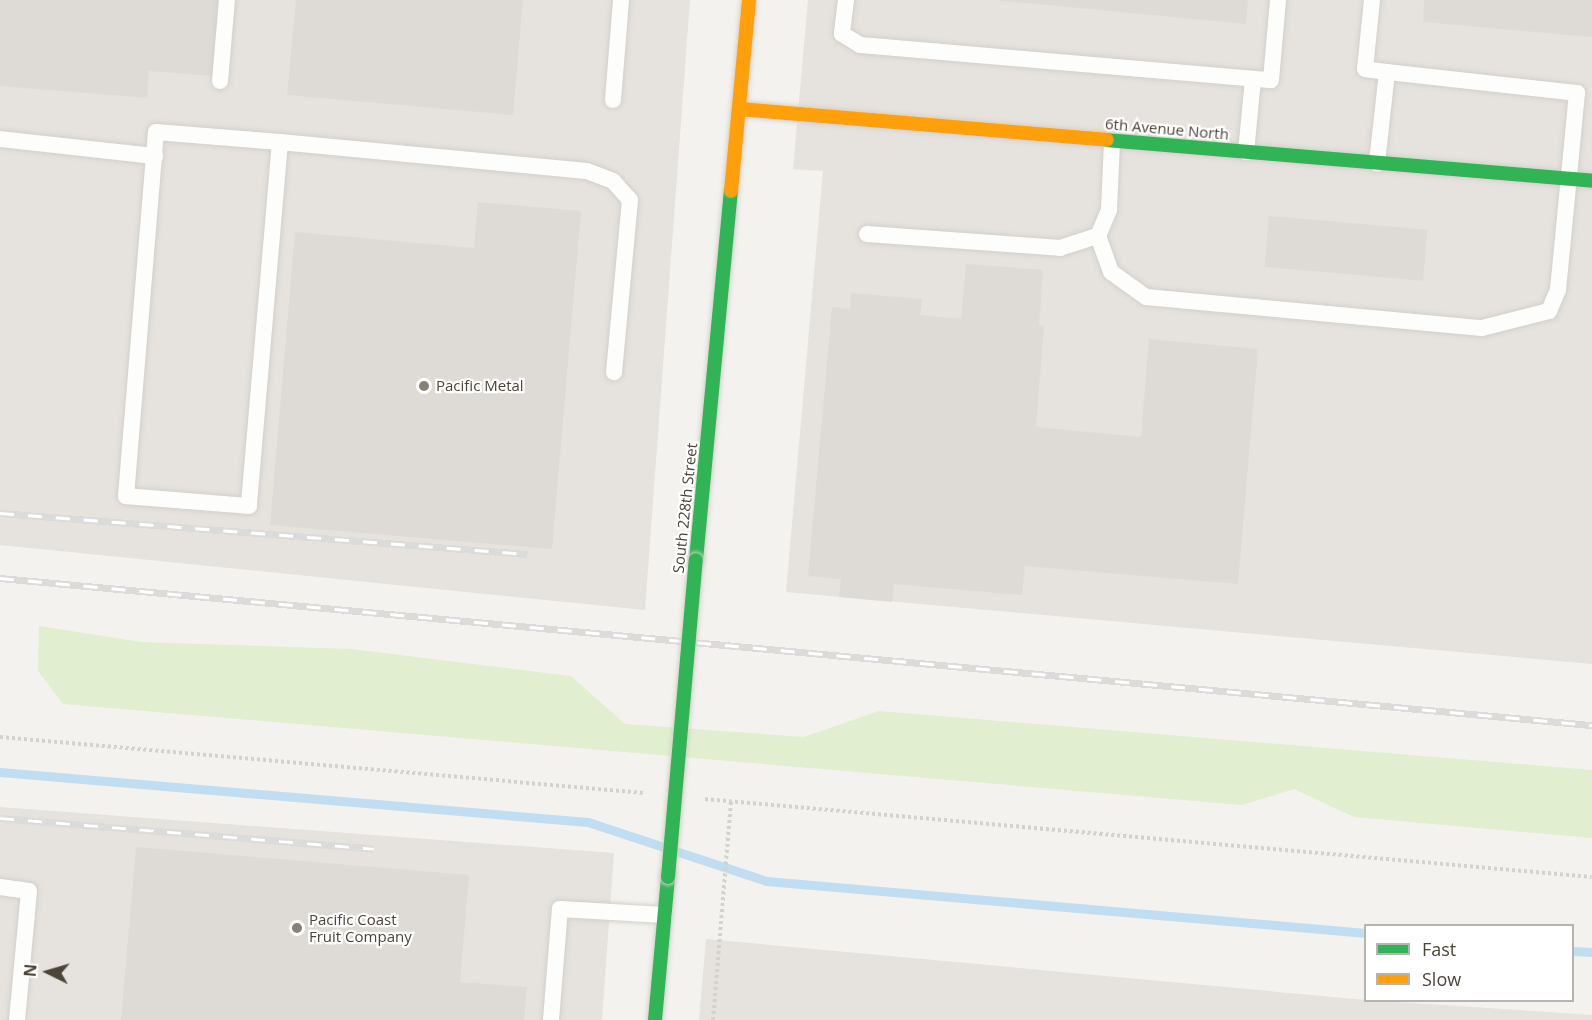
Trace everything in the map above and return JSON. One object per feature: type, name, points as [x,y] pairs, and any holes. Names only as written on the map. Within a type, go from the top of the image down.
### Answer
[{"type":"main road","name":"South 228th Street","points":[[655,1020],[749,0]]},
{"type":"main road","name":"6th Avenue North","points":[[740,109],[1592,181]]},
{"type":"lane","points":[[220,81],[227,0]]},
{"type":"lane","points":[[613,100],[621,0]]},
{"type":"lane","points":[[846,0],[842,34],[860,45],[1271,80],[1278,0]]},
{"type":"lane","points":[[1112,141],[1109,210],[1098,236],[1111,272],[1146,297],[1482,328],[1549,311],[1558,290],[1577,93],[1365,69],[1372,0]]},
{"type":"lane","points":[[1377,163],[1387,72]]},
{"type":"lane","points":[[1246,152],[1253,79]]},
{"type":"lane","points":[[280,142],[249,506],[126,496],[156,132],[280,142],[587,171],[613,181],[630,200],[614,372]]},
{"type":"lane","points":[[0,139],[155,156]]},
{"type":"lane","points":[[867,234],[1060,248],[1098,236]]},
{"type":"lane","points":[[0,887],[29,891],[16,1020]]},
{"type":"lane","points":[[552,1020],[560,909],[664,915]]},
{"type":"path","points":[[0,737],[648,794]]},
{"type":"path","points":[[696,798],[1592,877]]},
{"type":"path","points":[[714,1020],[731,801]]},
{"type":"shaded area","points":[[0,0],[690,0],[645,610],[0,545]]},
{"type":"shaded area","points":[[808,0],[1592,0],[1592,664],[786,592],[823,171],[793,169]]},
{"type":"shaded area","points":[[0,807],[614,853],[602,1020],[0,1020]]},
{"type":"shaded area","points":[[706,939],[1364,1000],[1364,1002],[1396,1002],[1592,1015],[1592,1020],[699,1020]]},
{"type":"green space","points":[[39,626],[141,642],[351,649],[571,676],[625,724],[804,737],[879,711],[1592,770],[1592,838],[1354,817],[1294,789],[1242,805],[63,704],[38,671]]},
{"type":"building","points":[[0,0],[221,0],[214,76],[149,71],[147,98],[0,86]]},
{"type":"building","points":[[296,0],[523,0],[513,115],[287,95]]},
{"type":"building","points":[[995,0],[1248,0],[1246,24]]},
{"type":"building","points":[[1424,0],[1592,0],[1592,37],[1423,22]]},
{"type":"building","name":"Pacific Metal","points":[[478,202],[581,211],[552,549],[270,525],[295,232],[474,248]]},
{"type":"building","points":[[1269,216],[1427,230],[1423,281],[1265,267]]},
{"type":"building","points":[[966,264],[1043,270],[1039,325],[1044,326],[1036,427],[1141,437],[1149,339],[1258,349],[1238,584],[1025,566],[1022,595],[894,584],[892,602],[839,597],[841,579],[808,576],[832,307],[850,309],[851,293],[922,299],[920,315],[961,319]]},
{"type":"building","name":"Pacific Coast Fruit Company","points":[[136,847],[469,875],[460,982],[527,987],[524,1020],[121,1020]]},
{"type":"waterway","points":[[0,772],[588,822],[766,881],[1364,933]]},
{"type":"waterway","points":[[1574,951],[1592,952]]},
{"type":"railway","points":[[0,513],[527,554]]},
{"type":"railway","points":[[0,578],[1592,725]]},
{"type":"railway","points":[[0,818],[374,849]]},
{"type":"traffic: fast","points":[[1107,140],[1592,181]]},
{"type":"traffic: fast","points":[[696,560],[731,191]]},
{"type":"traffic: fast","points":[[668,877],[696,560]]},
{"type":"traffic: fast","points":[[655,1020],[668,877]]},
{"type":"traffic: slow","points":[[731,191],[749,0]]},
{"type":"traffic: slow","points":[[740,109],[1107,140]]},
{"type":"place","name":"Pacific Metal","points":[[424,386]]},
{"type":"place","name":"Pacific Coast Fruit Company","points":[[297,928]]}]
